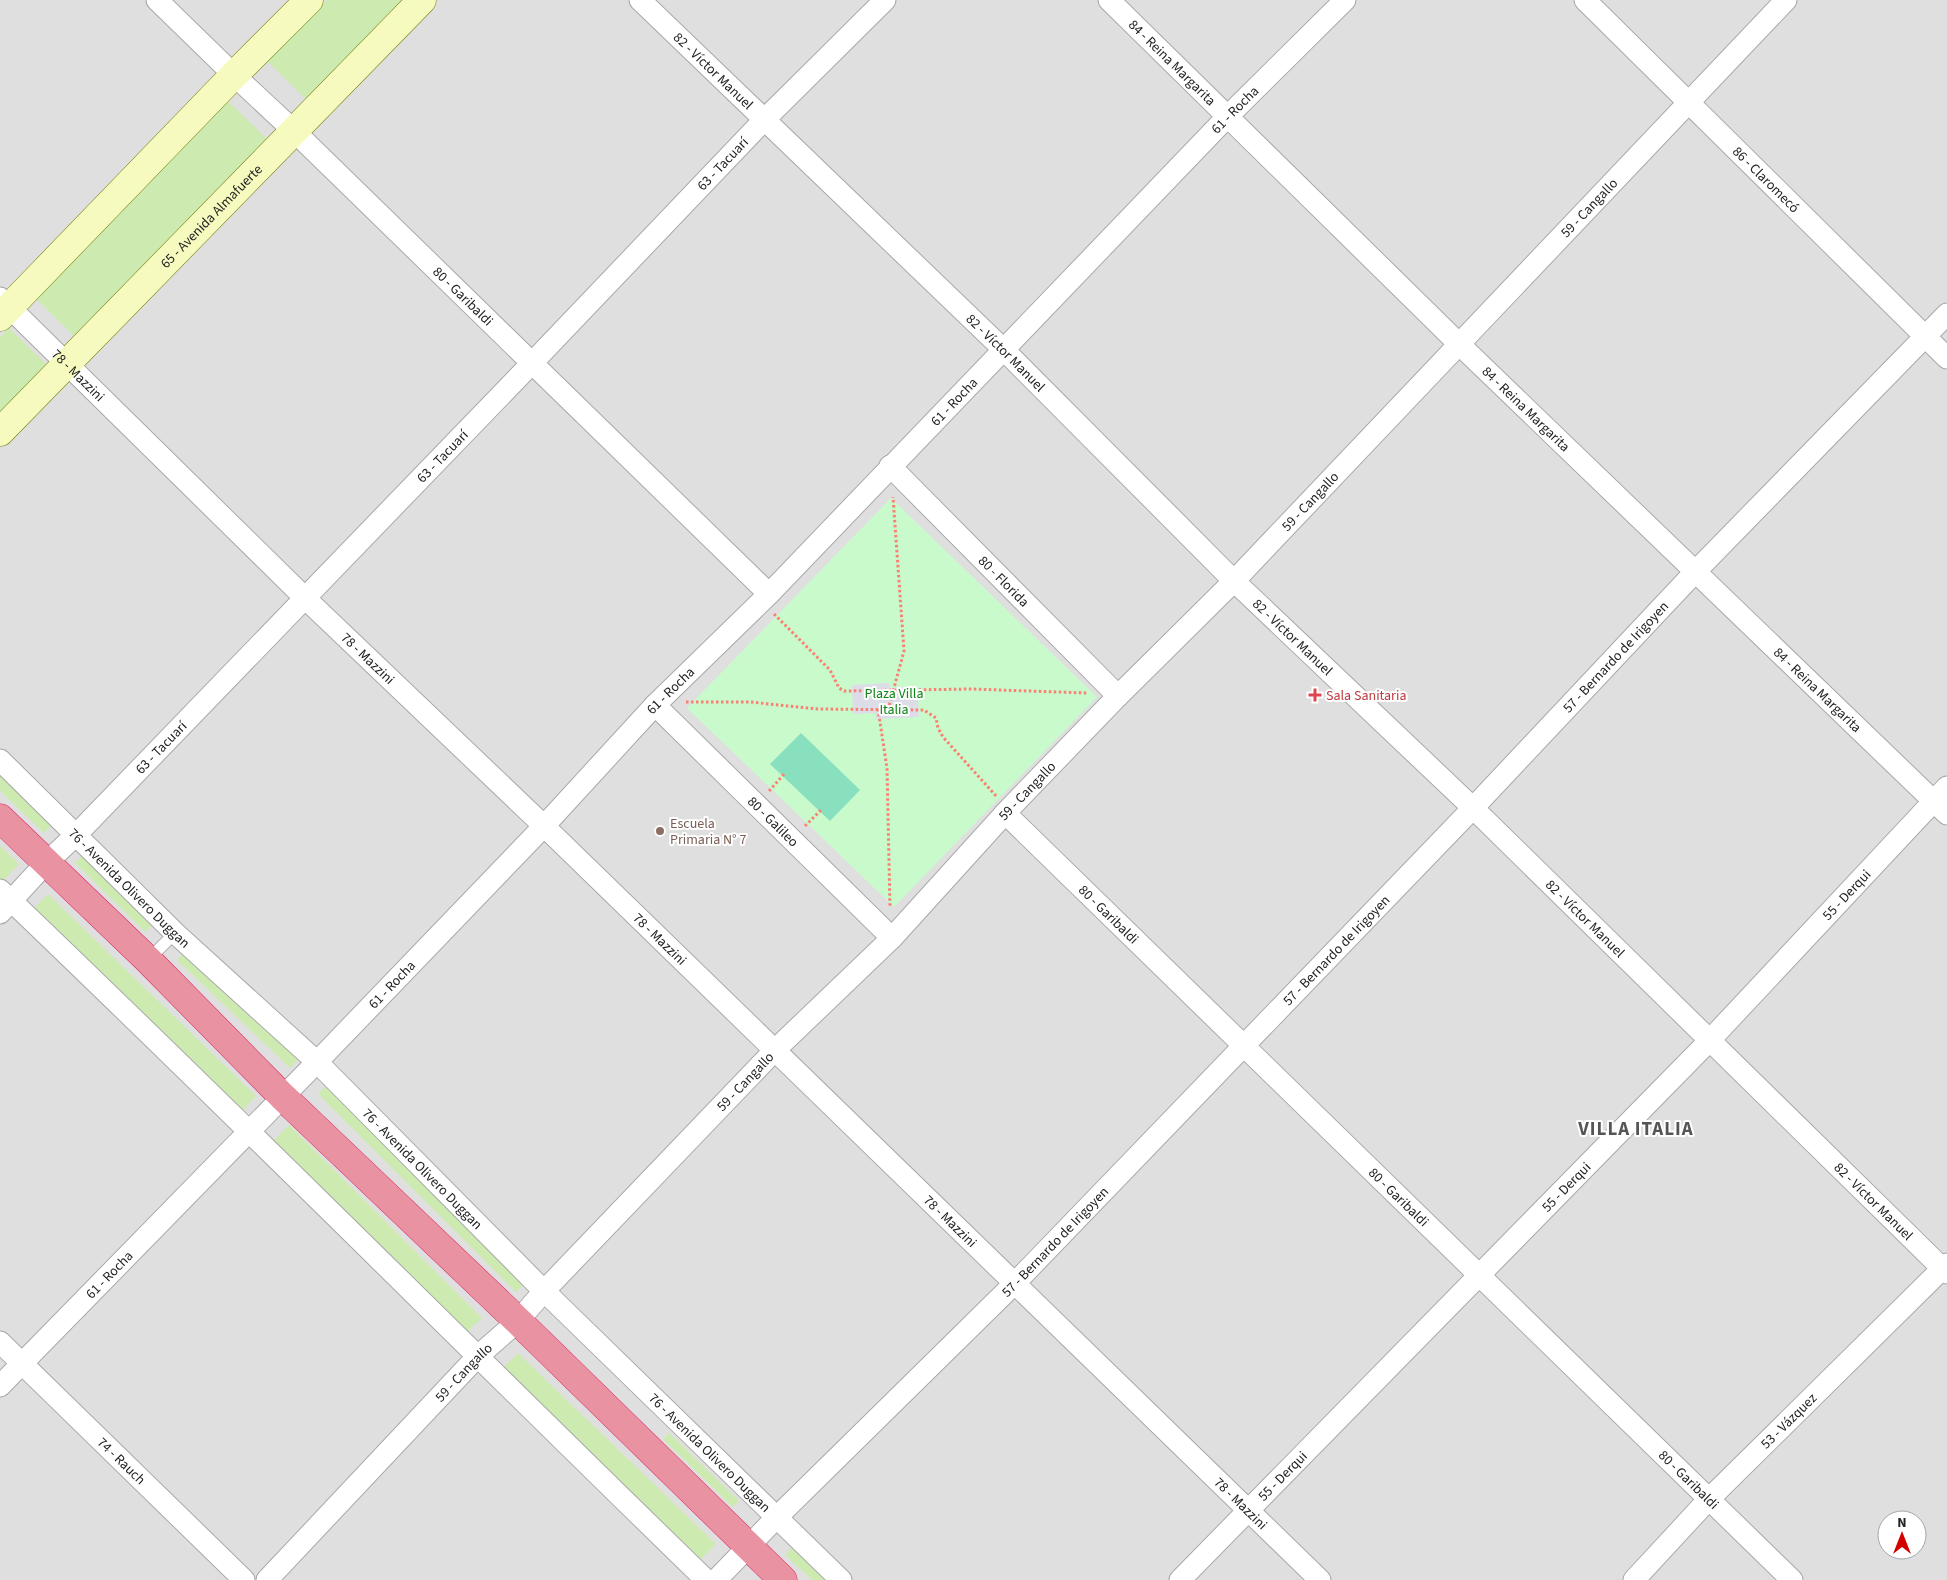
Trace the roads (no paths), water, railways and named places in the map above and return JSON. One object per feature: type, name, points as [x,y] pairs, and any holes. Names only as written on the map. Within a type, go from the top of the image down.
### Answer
[{"type":"highway","points":[[0,818],[148,960],[282,1096],[518,1321],[783,1580]]},
{"type":"main road","points":[[3,308],[309,0]]},
{"type":"main road","name":"65 - Avenida Almafuerte","points":[[0,432],[422,0]]},
{"type":"street","name":"80 - Garibaldi","points":[[157,0],[533,362],[765,597]]},
{"type":"street","name":"82 - Víctor Manuel","points":[[640,0],[1004,349],[1234,581],[1473,808],[1946,1268]]},
{"type":"street","name":"63 - Tacuarí","points":[[4,901],[76,835],[306,599],[764,120],[884,0]]},
{"type":"street","name":"84 - Reina Margarita","points":[[1109,0],[1459,344],[1695,572],[1942,801]]},
{"type":"street","name":"61 - Rocha","points":[[0,1386],[544,826],[655,704],[765,597],[1228,116],[1345,0]]},
{"type":"street","name":"86 - Claromecó","points":[[1585,0],[1688,104],[1947,358]]},
{"type":"street","name":"59 - Cangallo","points":[[267,1580],[478,1357],[518,1321],[544,1291],[775,1050],[892,938],[1007,811],[1117,695],[1234,581],[1786,0]]},
{"type":"street","name":"78 - Mazzini","points":[[3,308],[66,365],[306,599],[544,826],[1320,1580]]},
{"type":"street","name":"57 - Bernardo de Irigoyen","points":[[716,1580],[747,1546],[1015,1283],[1473,808],[1695,572],[1947,314]]},
{"type":"street","name":"80 - Florida","points":[[890,466],[1117,695]]},
{"type":"street","name":"80 - Galileo","points":[[655,704],[892,938]]},
{"type":"street","name":"76 - Avenida Olivero Duggan","points":[[0,760],[176,933],[316,1062],[544,1291],[841,1580]]},
{"type":"street","name":"55 - Derqui","points":[[1180,1580],[1942,801]]},
{"type":"street","name":"80 - Garibaldi","points":[[1007,811],[1243,1046],[1792,1580]]},
{"type":"street","points":[[4,901],[249,1130],[706,1580]]},
{"type":"street","name":"53 - Vázquez","points":[[1634,1580],[1708,1500],[1946,1268]]},
{"type":"street","name":"74 - Rauch","points":[[0,1342],[244,1580]]},
{"type":"lane","points":[[148,960],[176,933]]},
{"type":"place","name":"Sala Sanitaria","points":[[1315,695]]},
{"type":"place","name":"Escuela Primaria N° 7","points":[[660,831]]},
{"type":"district","name":"VILLA ITALIA","points":[[1636,1128]]},
{"type":"park label","name":"Plaza Villa Italia","points":[[894,702]]}]
